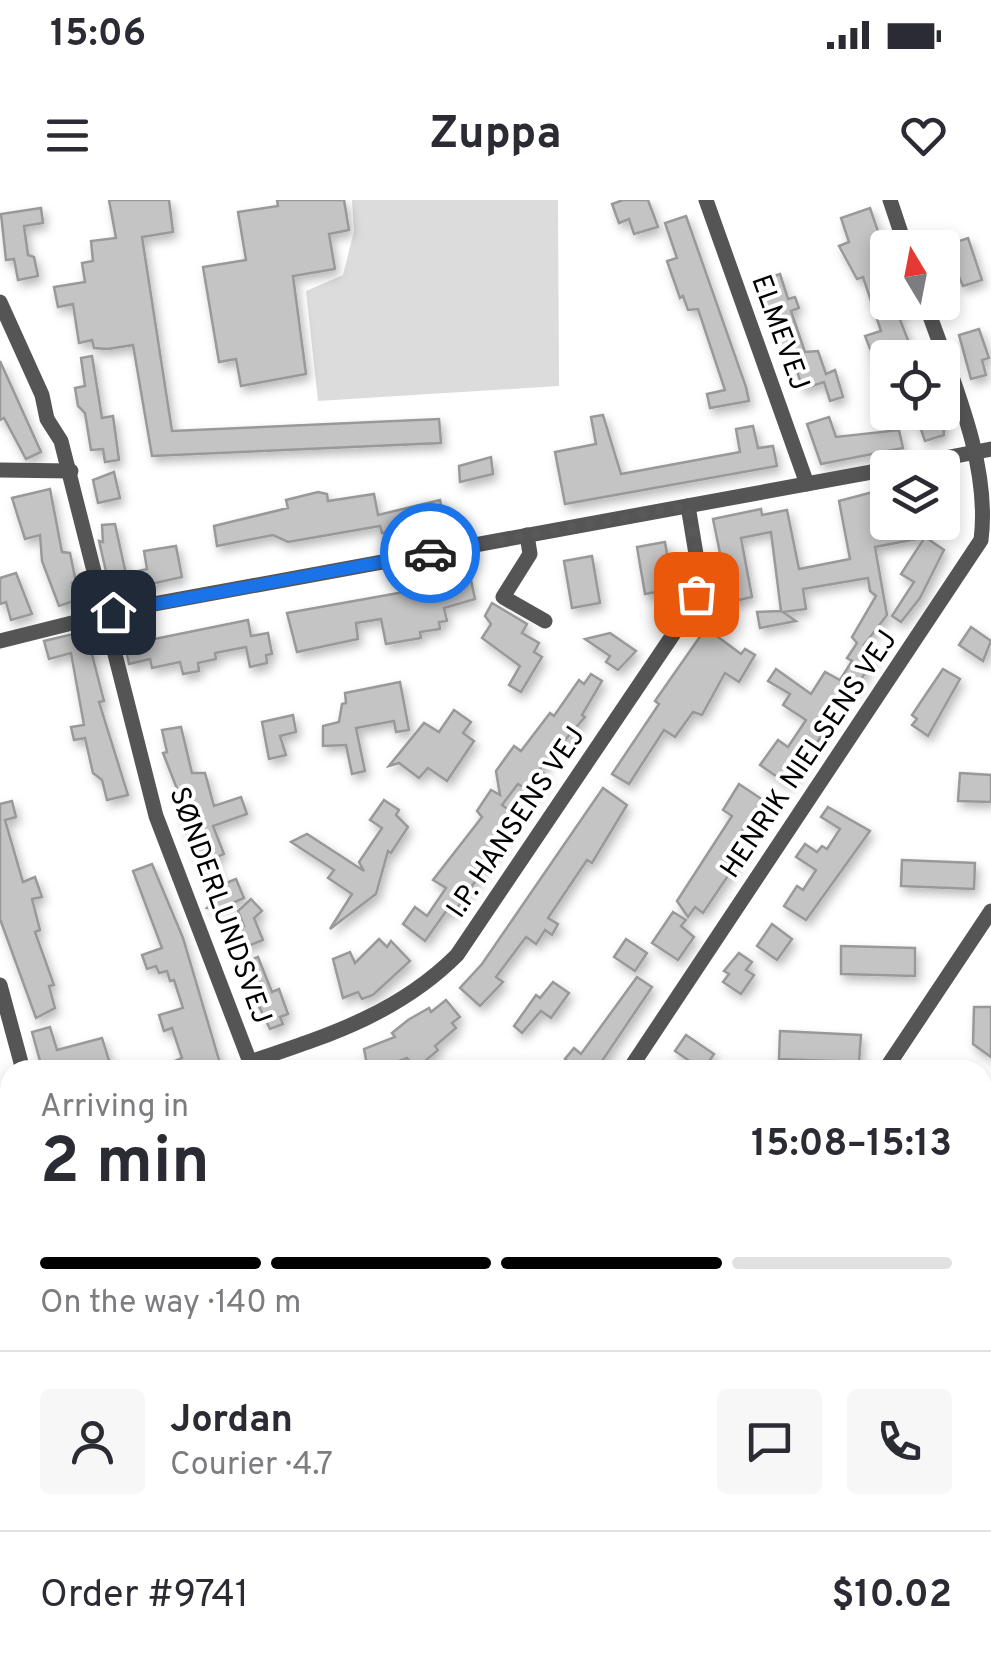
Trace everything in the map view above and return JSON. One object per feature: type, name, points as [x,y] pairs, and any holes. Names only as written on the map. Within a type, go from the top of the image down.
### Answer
[{"type":"street","name":"ELMEVEJ","points":[[706,200],[806,484]]},
{"type":"street","points":[[890,200],[900,230]]},
{"type":"street","name":"SØNDERLUNDSVEJ","points":[[0,302],[71,471],[167,853],[249,1060]]},
{"type":"street","name":"HENRIK NIELSENS VEJ","points":[[636,1060],[972,560],[985,518],[983,451],[932,320]]},
{"type":"street","points":[[0,470],[71,471]]},
{"type":"street","points":[[0,640],[106,613],[870,472]]},
{"type":"street","name":"I.P. HANSENS VEJ","points":[[266,1060],[389,1010],[427,986],[457,955],[691,608],[698,566],[688,506]]},
{"type":"street","points":[[527,535],[530,554],[503,598],[545,621]]},
{"type":"street","points":[[892,1060],[991,910]]},
{"type":"street","points":[[0,985],[20,1060]]},
{"type":"shaded area","points":[[352,200],[558,200],[559,386],[318,401],[306,291],[343,275],[354,231]]},
{"type":"building","points":[[109,200],[169,200],[173,232],[142,237],[172,431],[439,419],[441,443],[152,456],[133,345],[108,349],[94,348],[92,340],[79,343],[73,304],[58,307],[54,287],[85,282],[82,263],[93,261],[91,241],[116,238]]},
{"type":"building","points":[[277,200],[344,200],[349,230],[329,234],[335,269],[293,276],[306,374],[241,386],[236,359],[219,362],[203,267],[246,260],[238,212],[278,206]]},
{"type":"building","points":[[648,200],[658,227],[634,234],[629,219],[619,223],[612,204]]},
{"type":"building","points":[[41,208],[43,223],[24,226],[28,255],[34,257],[38,276],[18,280],[14,259],[6,260],[1,214]]},
{"type":"building","points":[[870,208],[878,230],[870,230],[870,298],[863,277],[857,279],[839,246],[849,242],[841,218]]},
{"type":"building","points":[[686,216],[749,401],[710,408],[707,394],[725,390],[698,309],[688,310],[683,296],[680,298],[667,261],[677,258],[665,223]]},
{"type":"building","points":[[968,238],[982,280],[963,286],[960,279],[960,241]]},
{"type":"building","points":[[780,274],[788,299],[795,297],[799,308],[791,311],[805,352],[818,351],[826,374],[835,370],[843,397],[830,401],[824,382],[803,389],[786,339],[778,341],[757,281]]},
{"type":"building","points":[[877,320],[900,320],[908,340],[870,340],[870,348],[865,336],[881,331]]},
{"type":"building","points":[[979,329],[989,358],[982,360],[986,375],[971,379],[959,335]]},
{"type":"building","points":[[92,356],[102,418],[113,416],[119,460],[105,462],[103,449],[91,450],[85,413],[78,406],[75,388],[85,386],[81,358]]},
{"type":"building","points":[[0,361],[41,452],[26,459],[4,418],[0,420]]},
{"type":"building","points":[[603,415],[621,474],[740,452],[736,429],[753,426],[758,448],[773,446],[777,466],[565,504],[555,452],[596,444],[591,417]]},
{"type":"building","points":[[829,417],[836,437],[899,430],[903,448],[870,450],[870,454],[821,464],[807,424]]},
{"type":"building","points":[[921,430],[944,430],[944,435],[925,441]]},
{"type":"building","points":[[491,457],[493,474],[460,482],[459,466]]},
{"type":"building","points":[[114,472],[120,498],[98,503],[93,480]]},
{"type":"building","points":[[50,489],[62,552],[70,553],[76,582],[72,583],[77,600],[59,606],[42,561],[40,535],[25,539],[12,498]]},
{"type":"building","points":[[318,492],[327,494],[328,501],[374,494],[378,515],[440,500],[444,521],[382,533],[380,526],[288,542],[273,535],[217,546],[214,526],[288,508],[286,500]]},
{"type":"building","points":[[870,493],[870,540],[911,540],[875,547],[887,615],[864,645],[876,653],[858,685],[851,693],[844,688],[828,710],[835,715],[789,785],[760,765],[778,740],[788,747],[806,720],[783,705],[790,694],[768,681],[776,669],[811,694],[825,672],[840,680],[852,661],[847,658],[857,643],[852,637],[876,596],[870,591],[868,578],[803,589],[806,609],[783,612],[796,621],[760,628],[757,612],[781,611],[771,532],[741,538],[752,597],[730,602],[713,519],[761,509],[762,515],[787,510],[799,569],[850,559],[839,501]]},
{"type":"building","points":[[115,524],[126,574],[147,569],[144,551],[176,546],[182,577],[111,593],[99,541],[103,542],[102,525]]},
{"type":"building","points":[[923,540],[944,550],[920,598],[901,622],[892,616],[914,582],[901,574]]},
{"type":"building","points":[[665,542],[673,589],[645,594],[637,547]]},
{"type":"building","points":[[592,556],[600,603],[572,608],[564,561]]},
{"type":"building","points":[[16,573],[32,614],[11,620],[6,602],[0,604],[0,578]]},
{"type":"building","points":[[471,580],[475,599],[444,608],[447,621],[439,622],[440,629],[420,632],[421,638],[386,644],[381,619],[356,623],[358,639],[297,652],[287,613]]},
{"type":"building","points":[[492,603],[527,624],[522,633],[539,643],[534,652],[542,657],[521,692],[509,685],[520,666],[482,638],[491,624],[485,616]]},
{"type":"building","points":[[248,620],[251,636],[268,633],[272,654],[266,655],[267,663],[250,667],[246,647],[215,653],[216,659],[198,663],[199,671],[183,674],[180,662],[152,668],[150,659],[129,664],[125,645]]},
{"type":"building","points":[[971,627],[991,641],[983,661],[959,645]]},
{"type":"building","points":[[706,628],[741,654],[745,649],[755,655],[739,682],[725,673],[702,715],[693,712],[675,737],[664,730],[629,784],[612,774],[659,704],[655,701]]},
{"type":"building","points":[[86,631],[104,701],[99,702],[128,795],[107,800],[102,780],[93,773],[85,738],[74,740],[71,727],[84,725],[71,653],[49,659],[44,641]]},
{"type":"building","points":[[610,633],[636,651],[618,670],[606,662],[610,656],[585,639]]},
{"type":"building","points":[[943,669],[960,679],[928,736],[912,725],[917,719],[912,715]]},
{"type":"building","points":[[591,674],[602,681],[582,715],[585,717],[540,769],[547,777],[535,795],[518,784],[502,805],[519,817],[453,914],[447,910],[425,941],[403,924],[415,907],[427,916],[446,888],[433,880],[482,817],[477,811],[491,790],[500,795],[496,771],[514,746],[521,751],[550,713],[554,716],[579,680],[584,684]]},
{"type":"building","points":[[400,682],[409,730],[396,732],[394,721],[356,728],[365,771],[352,774],[346,745],[323,746],[323,726],[339,722],[342,704],[346,703],[345,693]]},
{"type":"building","points":[[454,710],[471,722],[463,733],[474,741],[447,781],[428,768],[419,778],[399,763],[389,766],[424,723],[439,732]]},
{"type":"building","points":[[293,715],[296,732],[280,736],[286,755],[269,759],[262,722]]},
{"type":"building","points":[[181,727],[192,773],[205,773],[214,806],[241,797],[247,814],[213,826],[224,854],[214,858],[224,884],[236,879],[244,898],[217,910],[207,908],[213,901],[180,817],[177,800],[181,799],[163,753],[167,752],[162,730]]},
{"type":"building","points":[[960,773],[991,775],[991,802],[958,801]]},
{"type":"building","points":[[739,784],[763,800],[739,835],[744,838],[738,847],[744,852],[703,913],[695,907],[688,917],[677,901],[732,816],[723,810]]},
{"type":"building","points":[[603,788],[627,805],[592,863],[587,860],[548,918],[558,924],[552,935],[545,930],[536,944],[526,937],[496,977],[503,982],[480,1006],[460,988],[482,964]]},
{"type":"building","points":[[384,800],[399,810],[396,815],[408,827],[391,853],[388,851],[376,894],[330,929],[352,894],[328,878],[334,870],[291,842],[307,834],[364,871],[359,862],[382,828],[370,820]]},
{"type":"building","points":[[12,801],[16,817],[5,820],[23,882],[35,877],[42,897],[32,899],[40,930],[35,932],[54,985],[49,986],[55,1008],[36,1018],[0,919],[0,804]]},
{"type":"building","points":[[828,807],[870,831],[806,920],[784,906],[797,886],[803,890],[816,870],[796,857],[805,844],[817,852],[822,846],[827,849],[840,829],[821,817]]},
{"type":"building","points":[[902,860],[975,863],[974,889],[901,886]]},
{"type":"building","points":[[152,864],[183,938],[219,1060],[177,1060],[182,1058],[172,1028],[164,1031],[159,1015],[183,1008],[167,971],[159,973],[156,966],[147,969],[142,955],[162,948],[133,871]]},
{"type":"building","points":[[251,899],[262,911],[254,918],[263,940],[243,948],[235,930],[244,926],[238,911]]},
{"type":"building","points":[[673,912],[686,920],[681,926],[694,937],[678,960],[652,943]]},
{"type":"building","points":[[772,924],[792,939],[777,960],[757,946]]},
{"type":"building","points":[[379,939],[387,947],[391,941],[410,961],[373,995],[362,999],[358,992],[343,998],[333,959],[350,952],[355,963]]},
{"type":"building","points":[[626,939],[647,953],[635,971],[614,957]]},
{"type":"building","points":[[841,946],[915,948],[915,976],[841,974]]},
{"type":"building","points":[[739,953],[752,962],[746,970],[754,975],[741,994],[723,982],[729,974],[724,971]]},
{"type":"building","points":[[258,957],[272,992],[279,989],[288,1014],[280,1017],[283,1024],[270,1029],[239,965]]},
{"type":"building","points":[[637,977],[652,987],[603,1060],[565,1059],[574,1048],[581,1054]]},
{"type":"building","points":[[553,982],[569,993],[551,1018],[541,1011],[522,1033],[514,1026],[536,995],[540,998]]},
{"type":"building","points":[[446,1000],[460,1017],[452,1023],[456,1028],[435,1046],[438,1050],[426,1060],[366,1060],[364,1049],[395,1037],[392,1033],[408,1020],[429,1008],[431,1012]]},
{"type":"building","points":[[974,1007],[991,1007],[991,1057],[973,1044]]},
{"type":"building","points":[[50,1027],[57,1050],[102,1038],[109,1060],[40,1060],[32,1032]]},
{"type":"building","points":[[780,1031],[861,1035],[859,1060],[779,1059]]},
{"type":"building","points":[[686,1035],[714,1054],[710,1060],[688,1060],[675,1051]]},
{"type":"way so far","points":[[430,553],[688,506],[696,551],[696,594]]},
{"type":"route","points":[[113,612],[430,553]]}]
